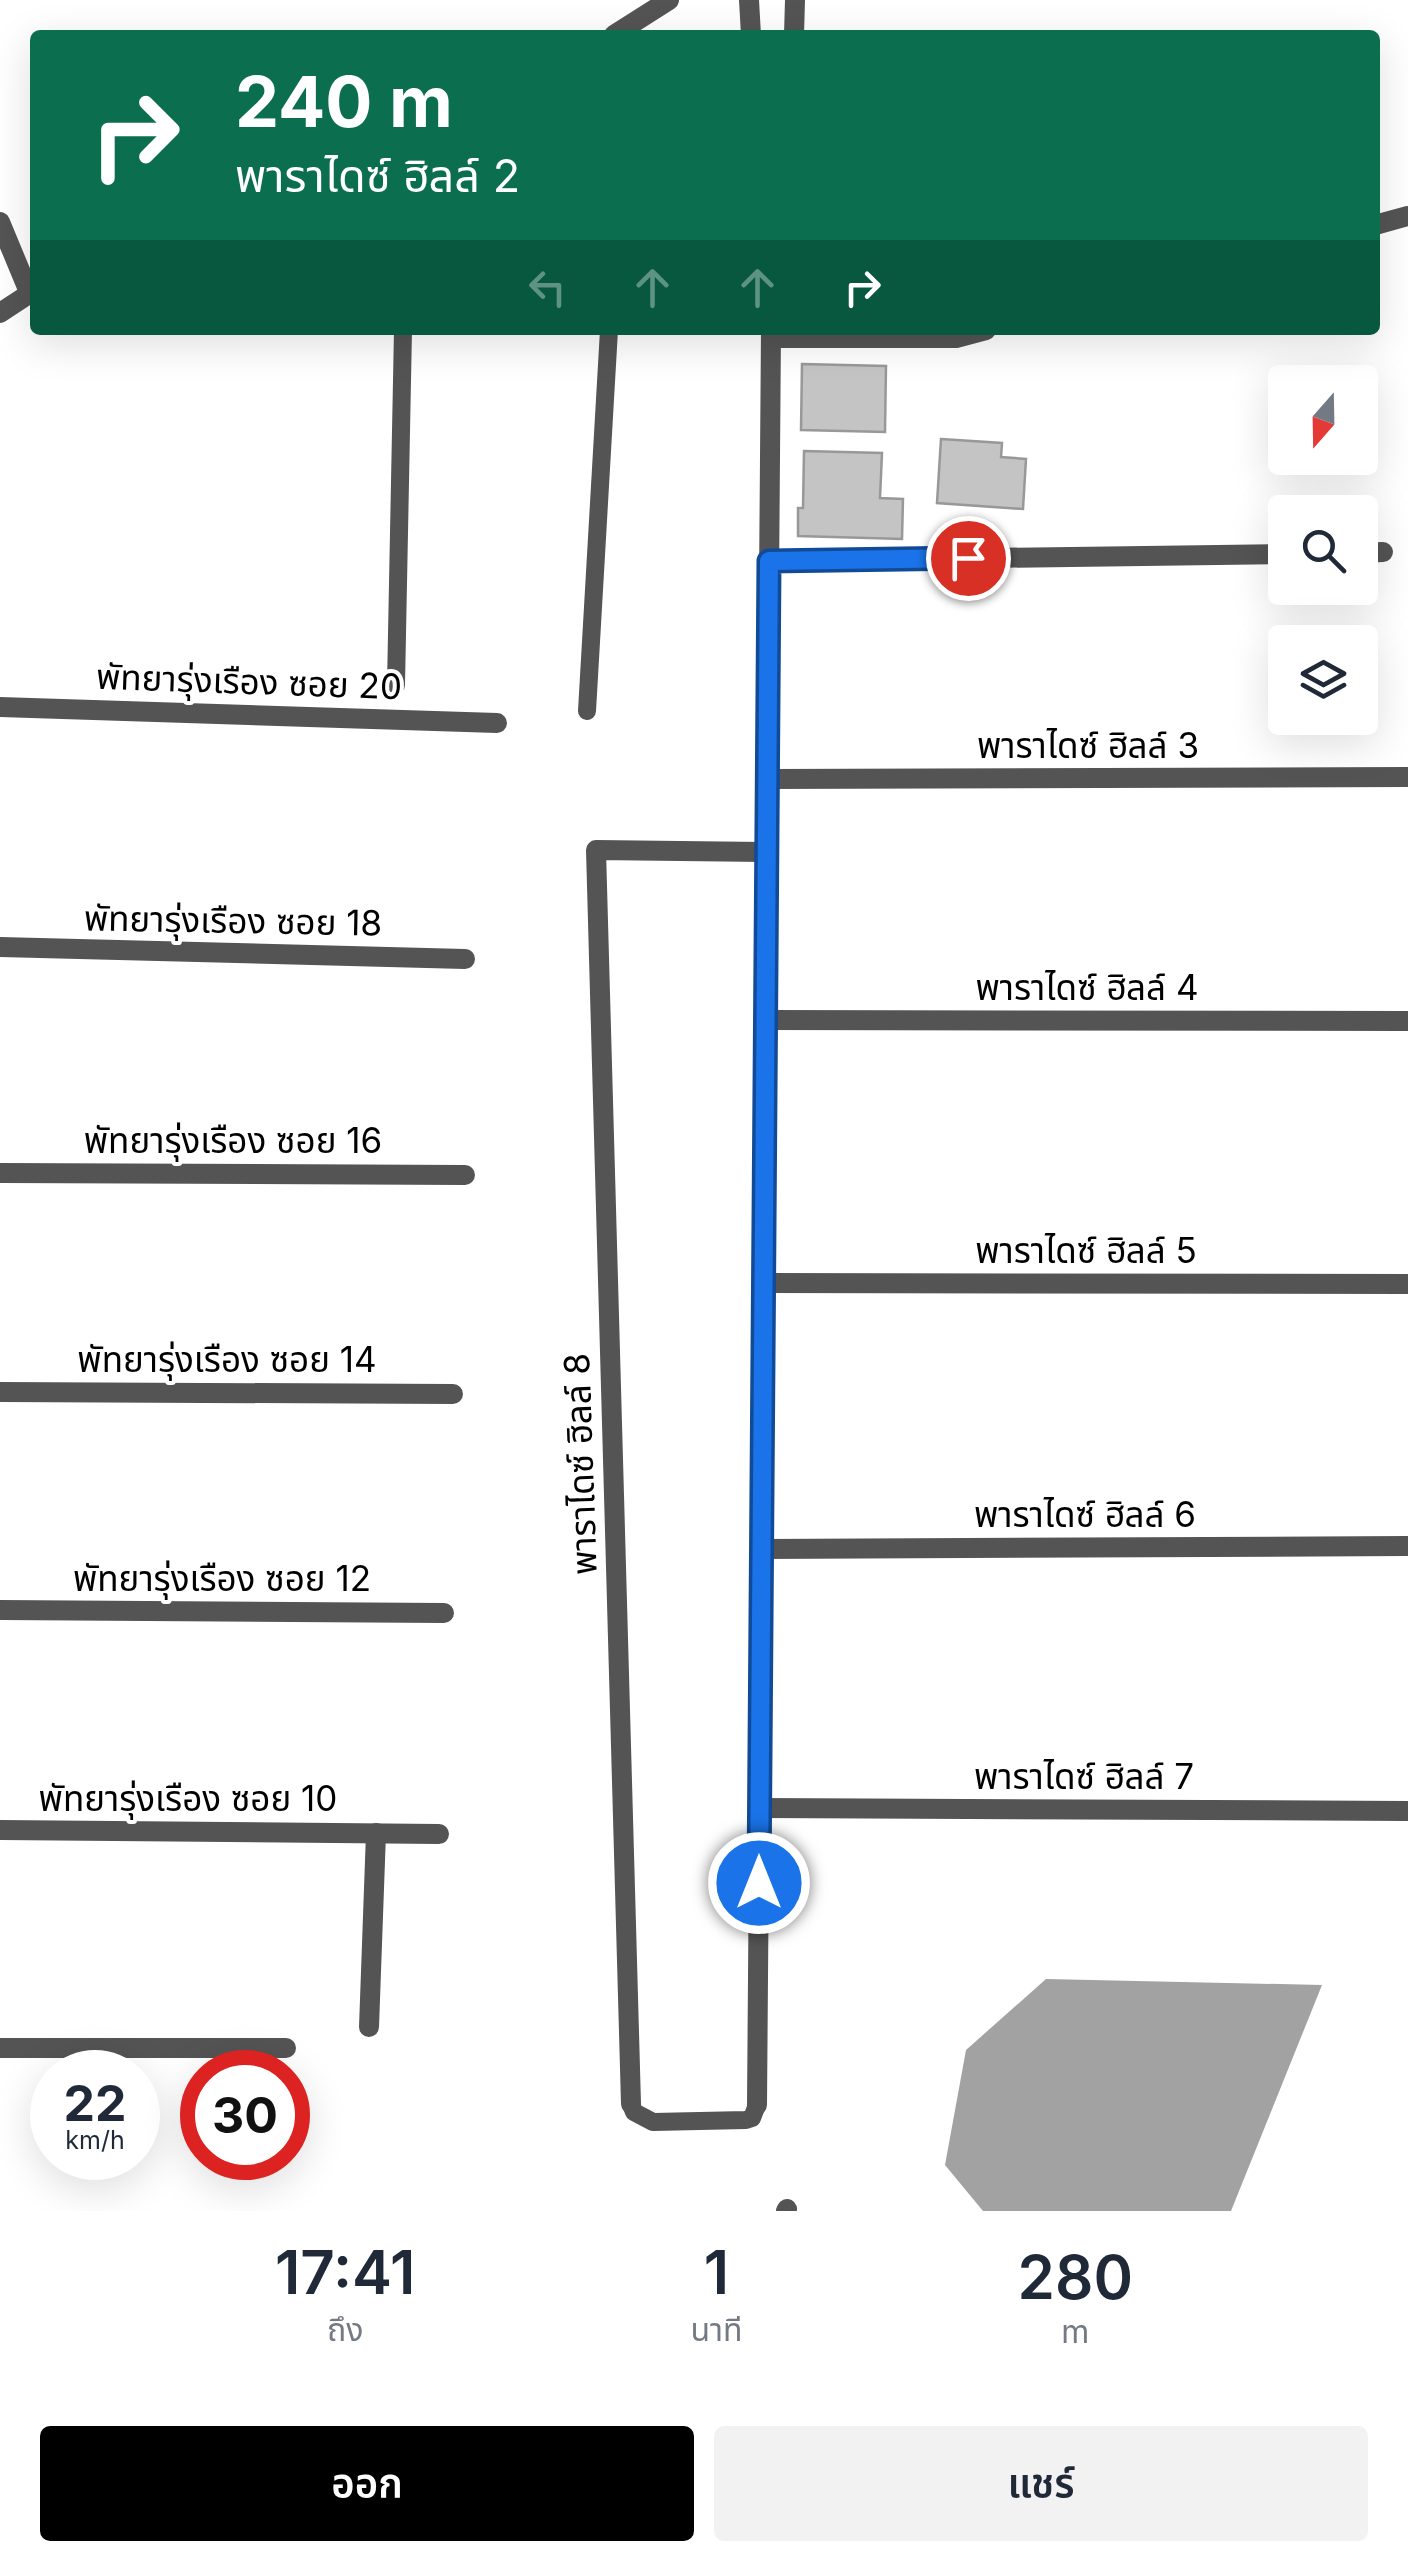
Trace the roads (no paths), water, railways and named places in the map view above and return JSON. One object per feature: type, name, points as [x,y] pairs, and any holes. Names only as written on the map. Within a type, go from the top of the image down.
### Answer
[{"type":"street","points":[[626,30],[669,0]]},
{"type":"street","points":[[750,0],[752,30]]},
{"type":"street","points":[[794,30],[795,0]]},
{"type":"street","points":[[1380,224],[1408,216]]},
{"type":"street","points":[[0,222],[30,287]]},
{"type":"street","points":[[0,313],[30,292]]},
{"type":"street","points":[[758,2105],[772,335]]},
{"type":"street","points":[[818,335],[967,335]]},
{"type":"street","points":[[1378,552],[1383,552]]},
{"type":"street","points":[[769,561],[1268,554]]},
{"type":"street","name":"พัทยารุ่งเรือง ซอย 20","points":[[0,707],[496,723]]},
{"type":"street","name":"พาราไดซ์ ฮิลล์ 3","points":[[768,779],[1408,778]]},
{"type":"street","name":"พาราไดซ์ ฮิลล์ 8","points":[[631,2104],[596,850],[768,852]]},
{"type":"street","name":"พัทยารุ่งเรือง ซอย 18","points":[[0,947],[465,959]]},
{"type":"street","name":"พาราไดซ์ ฮิลล์ 4","points":[[766,1020],[1408,1022]]},
{"type":"street","name":"พัทยารุ่งเรือง ซอย 16","points":[[0,1172],[465,1175]]},
{"type":"street","name":"พาราไดซ์ ฮิลล์ 5","points":[[764,1283],[1408,1284]]},
{"type":"street","name":"พัทยารุ่งเรือง ซอย 14","points":[[0,1392],[453,1394]]},
{"type":"street","name":"พาราไดซ์ ฮิลล์ 6","points":[[762,1548],[1408,1546]]},
{"type":"street","name":"พัทยารุ่งเรือง ซอย 12","points":[[0,1610],[444,1613]]},
{"type":"street","name":"พาราไดซ์ ฮิลล์ 7","points":[[760,1808],[1408,1810]]},
{"type":"street","name":"พัทยารุ่งเรือง ซอย 10","points":[[0,1830],[439,1834]]},
{"type":"street","name":"พัทยารุ่งเรือง ซอย 10","points":[[370,2027],[376,1833]]},
{"type":"street","points":[[0,2048],[286,2048]]},
{"type":"lane","points":[[396,686],[403,335]]},
{"type":"lane","points":[[587,711],[609,335]]},
{"type":"lane","name":"พาราไดซ์ ฮิลล์ 8","points":[[631,2104],[634,2112],[653,2122],[746,2120],[752,2118],[758,2105]]}]
